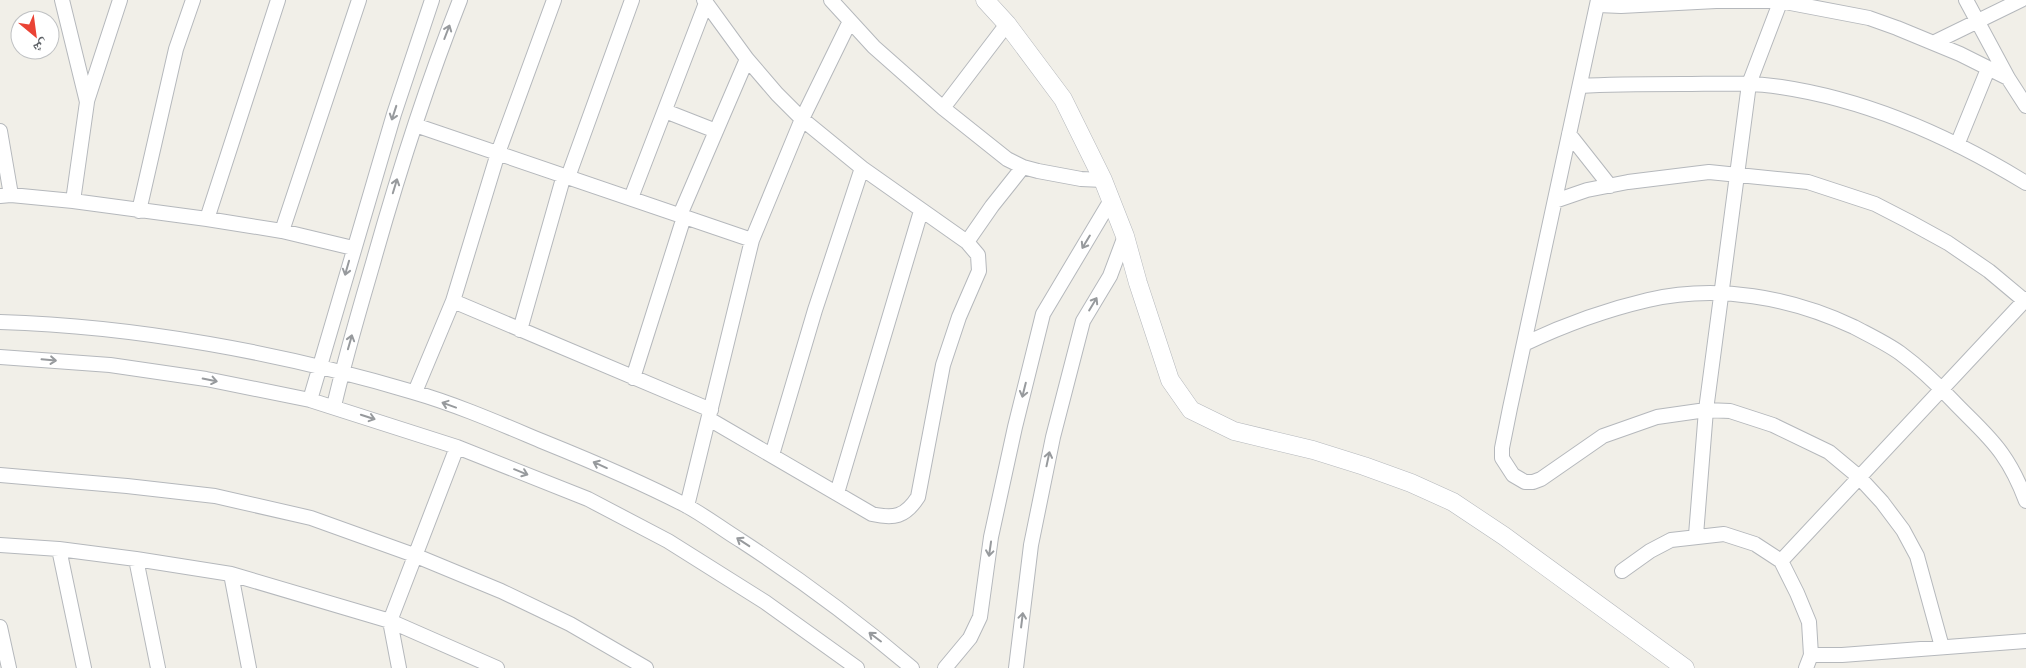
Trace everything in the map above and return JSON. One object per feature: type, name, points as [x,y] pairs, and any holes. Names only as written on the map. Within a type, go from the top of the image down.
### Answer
[{"type":"street","points":[[62,0],[86,102]]},
{"type":"street","points":[[73,201],[86,102],[120,0]]},
{"type":"street","points":[[139,211],[176,49],[193,0]]},
{"type":"street","points":[[207,220],[278,0]]},
{"type":"street","points":[[282,231],[359,0]]},
{"type":"street","points":[[310,400],[353,248],[401,92],[432,0]]},
{"type":"street","points":[[334,406],[395,186],[424,98],[460,0]]},
{"type":"street","points":[[415,392],[453,301],[498,153],[554,0]]},
{"type":"street","points":[[520,330],[566,176],[632,0]]},
{"type":"street","points":[[832,0],[874,47],[943,108],[1006,159],[1023,167],[1081,179],[1103,180]]},
{"type":"street","points":[[985,0],[1007,24],[1063,98],[1103,180],[1126,236],[1138,283],[1170,380],[1192,410],[1234,431],[1313,450],[1364,466],[1411,483],[1453,502],[1504,536],[1685,668]]},
{"type":"street","points":[[1966,0],[2008,78],[2026,106]]},
{"type":"street","points":[[1935,42],[2021,0]]},
{"type":"street","points":[[453,301],[633,378],[710,414],[772,455],[872,514],[884,517],[899,515],[907,511],[918,497],[943,365],[959,317],[979,270],[978,255],[967,242],[862,168],[802,119],[777,94],[747,59],[705,1]]},
{"type":"street","points":[[631,198],[705,1]]},
{"type":"street","points":[[1942,646],[1917,556],[1903,530],[1882,502],[1859,477],[1829,452],[1773,425],[1730,412],[1706,410],[1658,417],[1604,436],[1533,482],[1525,482],[1513,475],[1506,465],[1502,453],[1598,2],[1631,5],[1716,1],[1780,1],[1869,18],[1935,42],[2008,78]]},
{"type":"street","points":[[1696,535],[1706,410],[1749,84],[1780,1]]},
{"type":"street","points":[[686,506],[752,240],[802,119],[850,21]]},
{"type":"street","points":[[943,108],[1007,24]]},
{"type":"street","points":[[633,378],[682,216],[747,59]]},
{"type":"street","points":[[1956,145],[1988,69]]},
{"type":"street","points":[[1580,86],[1618,84],[1749,84],[1779,87],[1842,99],[1871,108],[1956,145],[2026,183]]},
{"type":"street","points":[[401,92],[424,98]]},
{"type":"street","points":[[665,111],[716,131]]},
{"type":"street","points":[[415,124],[752,240]]},
{"type":"street","points":[[0,131],[5,195],[73,201],[282,231],[353,248]]},
{"type":"street","points":[[1569,134],[1610,186]]},
{"type":"street","points":[[967,242],[992,206],[1023,167]]},
{"type":"street","points":[[772,455],[815,310],[862,168]]},
{"type":"street","points":[[1555,201],[1587,190],[1628,182],[1709,172],[1808,182],[1875,204],[1948,243],[1989,271],[2025,300],[1780,561]]},
{"type":"street","points":[[945,668],[970,638],[980,616],[991,537],[1015,427],[1043,314],[1111,200]]},
{"type":"street","points":[[837,494],[921,211]]},
{"type":"street","points":[[1016,668],[1031,546],[1053,437],[1083,321],[1110,276],[1126,236]]},
{"type":"street","points":[[1524,344],[1574,322],[1641,302],[1688,294],[1722,292],[1759,297],[1826,314],[1866,333],[1899,352],[1942,390],[2002,453],[2026,501]]},
{"type":"street","points":[[0,322],[122,332],[215,345],[342,372],[415,392],[470,412],[601,465],[686,506],[782,567],[886,645],[912,668]]},
{"type":"street","points":[[0,357],[110,365],[206,379],[334,406],[458,447],[588,500],[668,541],[765,602],[857,668]]},
{"type":"street","points":[[399,668],[390,621],[458,447]]},
{"type":"street","points":[[0,475],[108,484],[215,496],[311,518],[501,591],[561,620],[646,668]]},
{"type":"street","points":[[1622,571],[1650,551],[1671,540],[1696,535],[1724,534],[1756,544],[1780,561],[1797,593],[1809,622],[1809,662],[1845,662],[1942,646],[2026,640]]},
{"type":"street","points":[[0,545],[59,549],[231,574],[390,621],[497,668]]},
{"type":"street","points":[[59,549],[84,668]]},
{"type":"street","points":[[136,559],[158,668]]},
{"type":"street","points":[[231,574],[249,668]]},
{"type":"street","points":[[0,627],[9,668]]}]
